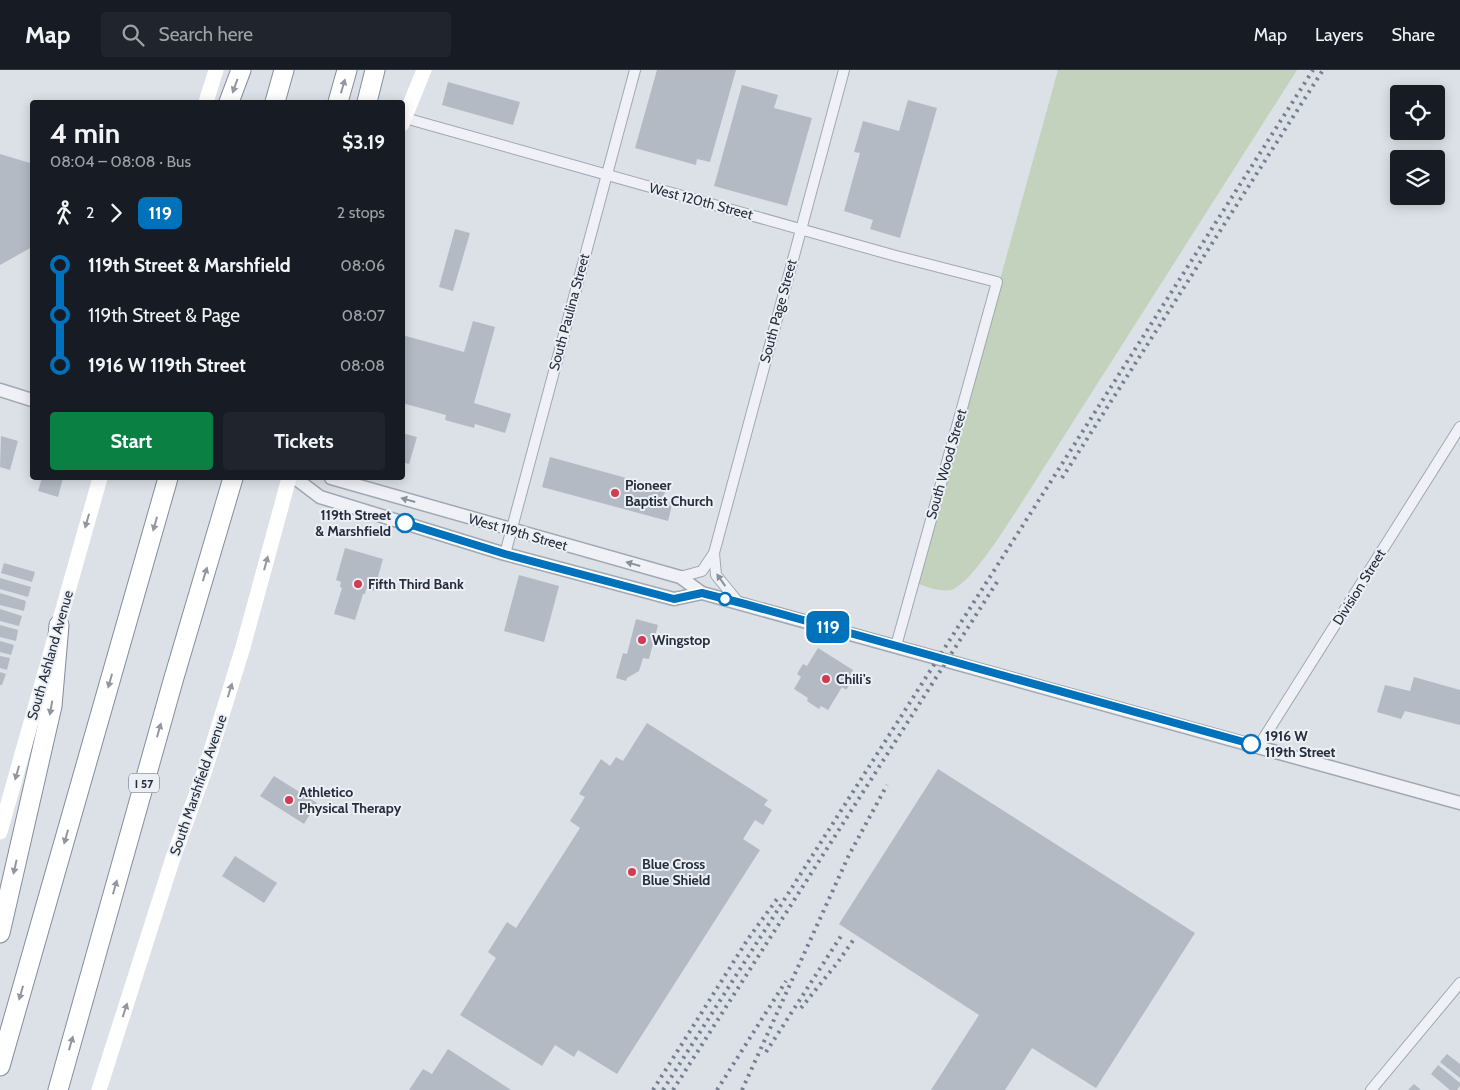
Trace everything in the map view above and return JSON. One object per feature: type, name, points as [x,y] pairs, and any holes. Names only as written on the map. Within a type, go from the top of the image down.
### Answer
[{"type":"highway","points":[[230,100],[241,70]]},
{"type":"highway","points":[[276,100],[284,70]]},
{"type":"highway","points":[[339,100],[347,70]]},
{"type":"highway","points":[[368,100],[375,70]]},
{"type":"highway","points":[[0,1066],[167,480]]},
{"type":"highway","name":"I 57","points":[[58,1090],[170,690],[232,480]]},
{"type":"highway","points":[[0,933],[52,706],[58,625]]},
{"type":"main road","points":[[207,100],[216,70]]},
{"type":"main road","points":[[405,118],[424,70]]},
{"type":"main road","name":"South Ashland Avenue","points":[[0,832],[2,814],[99,480]]},
{"type":"main road","name":"South Marshfield Avenue","points":[[99,1090],[173,858],[205,770],[243,647],[287,480]]},
{"type":"street","name":"South Paulina Street","points":[[505,554],[605,175],[635,70]]},
{"type":"street","name":"South Page Street","points":[[680,577],[702,571],[714,553],[844,70]]},
{"type":"street","name":"West 120th Street","points":[[405,121],[997,282]]},
{"type":"street","name":"South Wood Street","points":[[896,646],[997,282]]},
{"type":"street","points":[[0,390],[30,399]]},
{"type":"street","name":"Division Street","points":[[1258,746],[1460,427]]},
{"type":"street","name":"West 119th Street","points":[[298,480],[320,497],[505,554],[674,599],[702,593]]},
{"type":"street","name":"West 119th Street","points":[[338,480],[680,577],[702,593],[1460,803]]},
{"type":"street","name":"South Page Street","points":[[714,553],[716,575],[738,602]]},
{"type":"street","points":[[1371,1090],[1460,983]]},
{"type":"green space","points":[[1058,70],[1297,70],[996,542],[968,578],[959,586],[951,590],[933,589],[916,583]]},
{"type":"building","points":[[657,70],[736,70],[710,162],[697,159],[696,165],[635,148]]},
{"type":"building","points":[[448,82],[520,102],[513,125],[442,105]]},
{"type":"building","points":[[742,85],[778,95],[774,108],[812,118],[787,206],[714,186]]},
{"type":"building","points":[[908,100],[937,108],[900,238],[870,229],[873,220],[844,211],[860,153],[854,152],[863,121],[899,131]]},
{"type":"building","points":[[0,154],[30,163],[30,248],[0,265]]},
{"type":"building","points":[[455,229],[470,233],[453,291],[439,287]]},
{"type":"building","points":[[473,321],[495,327],[474,403],[511,414],[505,433],[475,424],[474,428],[445,420],[446,415],[405,404],[405,336],[464,352]]},
{"type":"building","points":[[405,434],[417,437],[409,464],[405,463]]},
{"type":"building","points":[[1,436],[18,441],[10,470],[0,467]]},
{"type":"building","name":"Pioneer Baptist Church","points":[[550,457],[666,489],[663,498],[673,501],[668,521],[542,487]]},
{"type":"building","points":[[41,480],[62,480],[58,497],[38,491]]},
{"type":"building","name":"Fifth Third Bank","points":[[345,548],[383,559],[374,591],[366,589],[355,620],[334,614],[342,588],[340,587],[341,582],[336,580]]},
{"type":"building","points":[[4,563],[35,572],[32,582],[1,573]]},
{"type":"building","points":[[519,575],[559,586],[544,642],[504,631]]},
{"type":"building","points":[[0,578],[31,587],[28,597],[0,589]]},
{"type":"building","points":[[0,593],[26,601],[24,611],[0,605]]},
{"type":"building","points":[[0,609],[22,616],[19,626],[0,621]]},
{"type":"building","points":[[636,619],[658,625],[649,659],[643,658],[639,671],[627,678],[626,681],[616,678],[623,653],[627,654]]},
{"type":"building","points":[[0,625],[18,630],[16,641],[0,637]]},
{"type":"building","points":[[0,641],[14,645],[11,655],[0,652]]},
{"type":"building","name":"Chili's","points":[[818,648],[853,670],[849,677],[853,680],[846,690],[842,687],[828,710],[821,706],[819,709],[807,701],[808,698],[794,689],[801,677],[797,674],[803,664],[807,666]]},
{"type":"building","points":[[0,656],[10,658],[7,670],[0,668]]},
{"type":"building","points":[[0,672],[6,674],[2,685],[0,685]]},
{"type":"building","points":[[1414,677],[1460,690],[1460,725],[1405,711],[1401,719],[1377,712],[1385,685],[1410,691]]},
{"type":"building","points":[[647,723],[768,800],[764,805],[772,810],[763,825],[755,820],[743,839],[760,850],[617,1074],[578,1050],[574,1057],[555,1045],[542,1066],[460,1015],[496,958],[488,952],[507,922],[516,928],[580,828],[570,821],[585,797],[579,794],[601,759],[610,766],[616,757],[623,761]]},
{"type":"building","points":[[938,769],[1195,933],[1096,1088],[1032,1048],[1005,1090],[931,1090],[979,1015],[839,924]]},
{"type":"building","name":"Athletico Physical Therapy","points":[[274,776],[317,803],[304,824],[260,796]]},
{"type":"building","points":[[235,856],[277,883],[264,903],[222,876]]},
{"type":"building","points":[[448,1049],[511,1090],[409,1090],[423,1069],[432,1074]]},
{"type":"building","points":[[1447,1054],[1460,1064],[1460,1078],[1440,1062]]},
{"type":"building","points":[[1438,1065],[1460,1083],[1457,1090],[1450,1090],[1431,1074]]},
{"type":"building","points":[[1414,1084],[1421,1090],[1408,1090]]},
{"type":"railway","points":[[663,1090],[1313,70]]},
{"type":"railway","points":[[1062,478],[1323,70]]},
{"type":"railway","points":[[673,1090],[997,582]]},
{"type":"railway","points":[[742,1090],[849,855],[887,785]]},
{"type":"railway","points":[[653,1090],[748,939],[777,899]]},
{"type":"railway","points":[[766,1052],[843,933]]},
{"type":"railway","points":[[801,1008],[854,939]]},
{"type":"railway","points":[[717,1090],[786,981]]},
{"type":"bus line","name":"119","points":[[405,523],[505,554],[674,599],[702,593],[745,604],[1251,744]]},
{"type":"place","name":"Pioneer Baptist Church","points":[[615,493]]},
{"type":"place","name":"119th Street & Marshfield","points":[[405,523]]},
{"type":"place","name":"Fifth Third Bank","points":[[358,584]]},
{"type":"place","name":"Wingstop","points":[[642,640]]},
{"type":"place","name":"Chili's","points":[[826,679]]},
{"type":"place","name":"1916 W 119th Street","points":[[1251,744]]},
{"type":"place","name":"Athletico Physical Therapy","points":[[289,800]]},
{"type":"place","name":"Blue Cross Blue Shield","points":[[632,872]]}]
